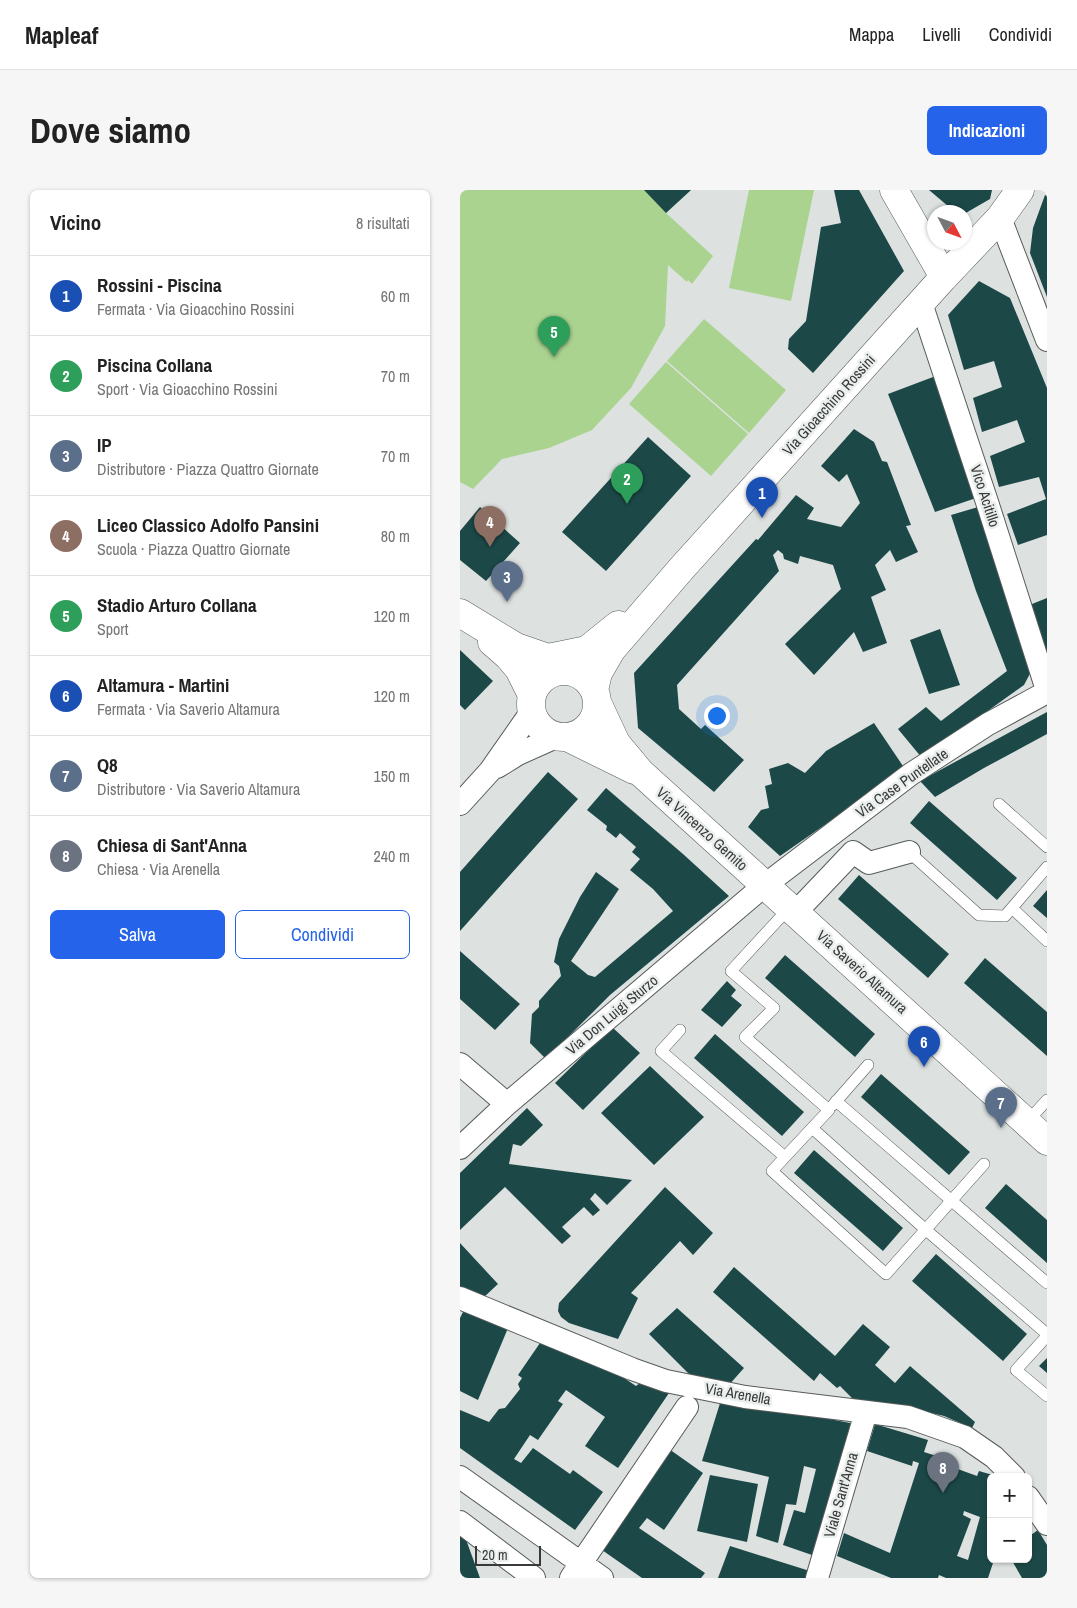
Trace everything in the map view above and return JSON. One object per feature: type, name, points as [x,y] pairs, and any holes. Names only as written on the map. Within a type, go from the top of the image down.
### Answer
[{"type":"main road","points":[[894,190],[944,277]]},
{"type":"main road","name":"Via Gioacchino Rossini","points":[[596,696],[598,673],[612,649],[682,568],[944,277],[1000,218],[1020,190]]},
{"type":"main road","points":[[460,613],[516,647],[548,658],[587,650],[640,607],[682,568]]},
{"type":"main road","points":[[460,613],[508,656],[519,669],[532,703],[533,717],[547,733],[561,737],[577,735],[586,730],[594,717],[596,696],[588,681],[578,674],[567,671],[556,672],[545,677],[537,685],[532,703]]},
{"type":"main road","name":"Via Vincenzo Gemito","points":[[596,696],[616,743],[640,772],[765,885]]},
{"type":"main road","name":"Via Vincenzo Gemito","points":[[561,737],[640,772]]},
{"type":"main road","name":"Via Saverio Altamura","points":[[765,885],[1047,1141]]},
{"type":"street","points":[[1000,218],[1047,340]]},
{"type":"street","name":"Vico Acitillo","points":[[921,303],[1047,691]]},
{"type":"street","name":"Via Case Puntellate","points":[[765,885],[911,774],[988,724],[1047,691]]},
{"type":"street","points":[[460,804],[490,771],[532,703]]},
{"type":"street","points":[[490,771],[518,754],[561,737]]},
{"type":"street","points":[[793,909],[853,852],[869,863],[909,852]]},
{"type":"street","name":"Via Don Luigi Sturzo","points":[[460,1148],[507,1104],[765,885]]},
{"type":"street","points":[[460,1064],[507,1104]]},
{"type":"street","name":"Via Arenella","points":[[460,1298],[623,1366],[666,1381],[745,1397],[908,1418],[965,1437],[994,1457],[1010,1473]]},
{"type":"street","points":[[576,1570],[687,1407]]},
{"type":"street","name":"Viale Sant'Anna","points":[[817,1578],[866,1412]]},
{"type":"street","points":[[460,1478],[576,1570],[602,1578]]},
{"type":"street","points":[[1032,1503],[1047,1524]]},
{"type":"street","points":[[460,1522],[534,1578]]},
{"type":"lane","points":[[1000,804],[1047,847]]},
{"type":"lane","points":[[909,852],[979,915],[1005,916],[1047,867]]},
{"type":"lane","points":[[1012,908],[1047,941]]},
{"type":"lane","points":[[793,909],[731,971],[774,1008],[745,1038],[833,1105],[951,1201],[1047,1283]]},
{"type":"lane","points":[[680,1030],[661,1051],[785,1157]]},
{"type":"lane","points":[[868,1065],[772,1171],[886,1274],[984,1164]]},
{"type":"lane","points":[[1027,1122],[1047,1100]]},
{"type":"lane","points":[[812,1128],[1047,1335],[1016,1370],[1047,1396]]},
{"type":"green space","points":[[460,190],[691,190],[666,213],[713,256],[692,284],[688,280],[687,282],[668,265],[665,326],[631,388],[592,430],[549,448],[502,459],[473,489],[460,482]]},
{"type":"green space","points":[[749,190],[814,190],[791,301],[729,288]]},
{"type":"green space","points":[[704,319],[786,390],[749,433],[667,361]]},
{"type":"green space","points":[[666,362],[748,434],[711,476],[629,404]]},
{"type":"building","points":[[644,190],[691,190],[666,213]]},
{"type":"building","points":[[834,190],[859,190],[904,271],[813,373],[788,349],[789,339],[806,321],[821,227],[841,223]]},
{"type":"building","points":[[929,190],[992,190],[990,199],[972,209],[972,205],[947,205]]},
{"type":"building","points":[[1045,195],[1047,196],[1047,297],[1030,253],[1033,228]]},
{"type":"building","points":[[979,281],[1010,298],[1047,388],[1047,535],[1018,545],[1007,514],[1046,499],[1039,477],[999,487],[990,456],[1025,442],[1017,420],[982,432],[973,398],[1002,387],[994,361],[964,370],[948,315]]},
{"type":"building","points":[[941,374],[982,496],[935,512],[888,394]]},
{"type":"building","points":[[854,429],[874,442],[882,461],[887,462],[911,525],[906,526],[918,552],[896,562],[890,550],[875,565],[886,590],[871,597],[887,643],[863,652],[854,632],[814,675],[785,644],[841,589],[833,565],[800,556],[798,564],[784,559],[783,554],[778,550],[773,555],[779,571],[677,685],[679,709],[701,729],[705,725],[744,760],[714,792],[638,728],[634,673],[756,539],[758,540],[796,495],[814,508],[807,519],[841,527],[860,503],[847,474],[839,482],[821,466]]},
{"type":"building","points":[[648,437],[691,476],[606,571],[562,532]]},
{"type":"building","points":[[985,505],[1034,666],[1024,685],[922,758],[898,729],[926,707],[941,721],[1007,671],[976,591],[951,515]]},
{"type":"building","points":[[480,507],[520,543],[486,581],[460,560],[460,531]]},
{"type":"building","points":[[1047,598],[1047,669],[1027,606]]},
{"type":"building","points":[[940,629],[960,685],[929,694],[910,640]]},
{"type":"building","points":[[460,650],[493,681],[465,710],[460,705]]},
{"type":"building","points":[[1047,712],[1047,734],[935,797],[920,781]]},
{"type":"building","points":[[874,723],[905,769],[780,856],[748,827],[761,810],[769,808],[765,786],[772,784],[769,769],[788,763],[805,773],[826,751]]},
{"type":"building","points":[[548,772],[578,799],[460,931],[460,872]]},
{"type":"building","points":[[606,788],[729,896],[610,995],[546,1059],[530,1043],[532,1014],[539,1007],[539,1001],[561,976],[559,966],[554,962],[559,939],[580,897],[596,872],[619,889],[571,961],[588,975],[595,977],[673,911],[653,889],[630,870],[640,859],[632,852],[636,847],[620,833],[616,838],[606,830],[607,826],[587,810]]},
{"type":"building","points":[[929,801],[1017,878],[997,900],[910,823]]},
{"type":"building","points":[[859,875],[949,954],[928,978],[838,899]]},
{"type":"building","points":[[1047,890],[1047,918],[1033,906]]},
{"type":"building","points":[[460,951],[520,1004],[495,1030],[460,999]]},
{"type":"building","points":[[785,955],[875,1034],[855,1057],[765,978]]},
{"type":"building","points":[[985,958],[1047,1012],[1047,1056],[964,983]]},
{"type":"building","points":[[727,981],[736,990],[731,996],[742,1005],[722,1027],[701,1010]]},
{"type":"building","points":[[612,1027],[640,1053],[583,1110],[555,1083]]},
{"type":"building","points":[[715,1034],[804,1112],[782,1136],[694,1058]]},
{"type":"building","points":[[650,1066],[704,1117],[654,1165],[601,1113]]},
{"type":"building","points":[[881,1074],[970,1152],[949,1175],[861,1097]]},
{"type":"building","points":[[527,1108],[543,1125],[521,1146],[513,1144],[509,1164],[632,1180],[607,1205],[595,1193],[590,1199],[600,1210],[593,1216],[584,1207],[562,1227],[571,1236],[562,1244],[505,1187],[460,1230],[460,1173]]},
{"type":"building","points":[[814,1150],[903,1228],[883,1251],[794,1173]]},
{"type":"building","points":[[1006,1184],[1047,1220],[1047,1263],[985,1208]]},
{"type":"building","points":[[665,1187],[713,1233],[693,1255],[680,1241],[631,1293],[638,1298],[618,1339],[569,1323],[561,1317],[558,1311],[559,1303]]},
{"type":"building","points":[[460,1243],[498,1284],[483,1298],[460,1288]]},
{"type":"building","points":[[936,1254],[1027,1334],[1003,1361],[912,1281]]},
{"type":"building","points":[[734,1267],[835,1356],[863,1324],[890,1347],[875,1365],[895,1383],[910,1366],[975,1422],[972,1428],[944,1416],[923,1411],[855,1401],[840,1386],[837,1388],[820,1373],[814,1381],[713,1292]]},
{"type":"building","points":[[677,1308],[744,1368],[728,1386],[691,1376],[649,1334]]},
{"type":"building","points":[[464,1310],[508,1328],[478,1400],[460,1391],[460,1318]]},
{"type":"building","points":[[540,1343],[609,1368],[636,1386],[645,1379],[669,1393],[618,1468],[585,1446],[605,1417],[566,1390],[558,1401],[563,1404],[538,1440],[530,1435],[514,1459],[521,1463],[533,1448],[570,1474],[573,1470],[603,1492],[575,1530],[460,1448],[460,1410],[489,1422],[499,1409],[505,1408],[520,1389],[518,1384],[522,1378],[518,1375]]},
{"type":"building","points":[[1047,1358],[1047,1373],[1039,1366]]},
{"type":"building","points":[[721,1400],[855,1424],[812,1555],[783,1545],[794,1510],[805,1513],[816,1469],[804,1466],[796,1505],[786,1504],[778,1543],[756,1536],[769,1477],[702,1461]]},
{"type":"building","points":[[875,1424],[928,1440],[924,1452],[946,1459],[944,1464],[977,1476],[979,1471],[987,1473],[987,1563],[993,1563],[988,1578],[946,1578],[939,1575],[938,1578],[891,1578],[837,1556],[844,1533],[890,1553],[919,1463],[913,1461],[912,1466],[867,1451]],"holes":[[[964,1511],[980,1517],[968,1560],[957,1556],[971,1519],[963,1515]]]},
{"type":"building","points":[[669,1449],[703,1473],[664,1530],[647,1518],[639,1528],[705,1573],[701,1578],[642,1578],[602,1550]]},
{"type":"building","points":[[710,1475],[758,1484],[747,1542],[697,1531]]},
{"type":"building","points":[[1038,1530],[1047,1545],[1047,1578],[1022,1578],[1013,1563],[1032,1563],[1032,1534]]},
{"type":"building","points":[[464,1534],[480,1578],[460,1578],[460,1535]]},
{"type":"building","points":[[730,1546],[813,1572],[811,1578],[718,1578]]},
{"type":"place","name":"Stadio Arturo Collana","points":[[554,357]]},
{"type":"place","name":"Piscina Collana","points":[[627,504]]},
{"type":"place","name":"Rossini - Piscina","points":[[762,518]]},
{"type":"place","name":"Liceo Classico Adolfo Pansini","points":[[490,547]]},
{"type":"place","name":"IP","points":[[507,602]]},
{"type":"place","name":"Altamura - Martini","points":[[924,1067]]},
{"type":"place","name":"Q8","points":[[1001,1128]]},
{"type":"place","name":"Chiesa di Sant'Anna","points":[[943,1493]]}]
